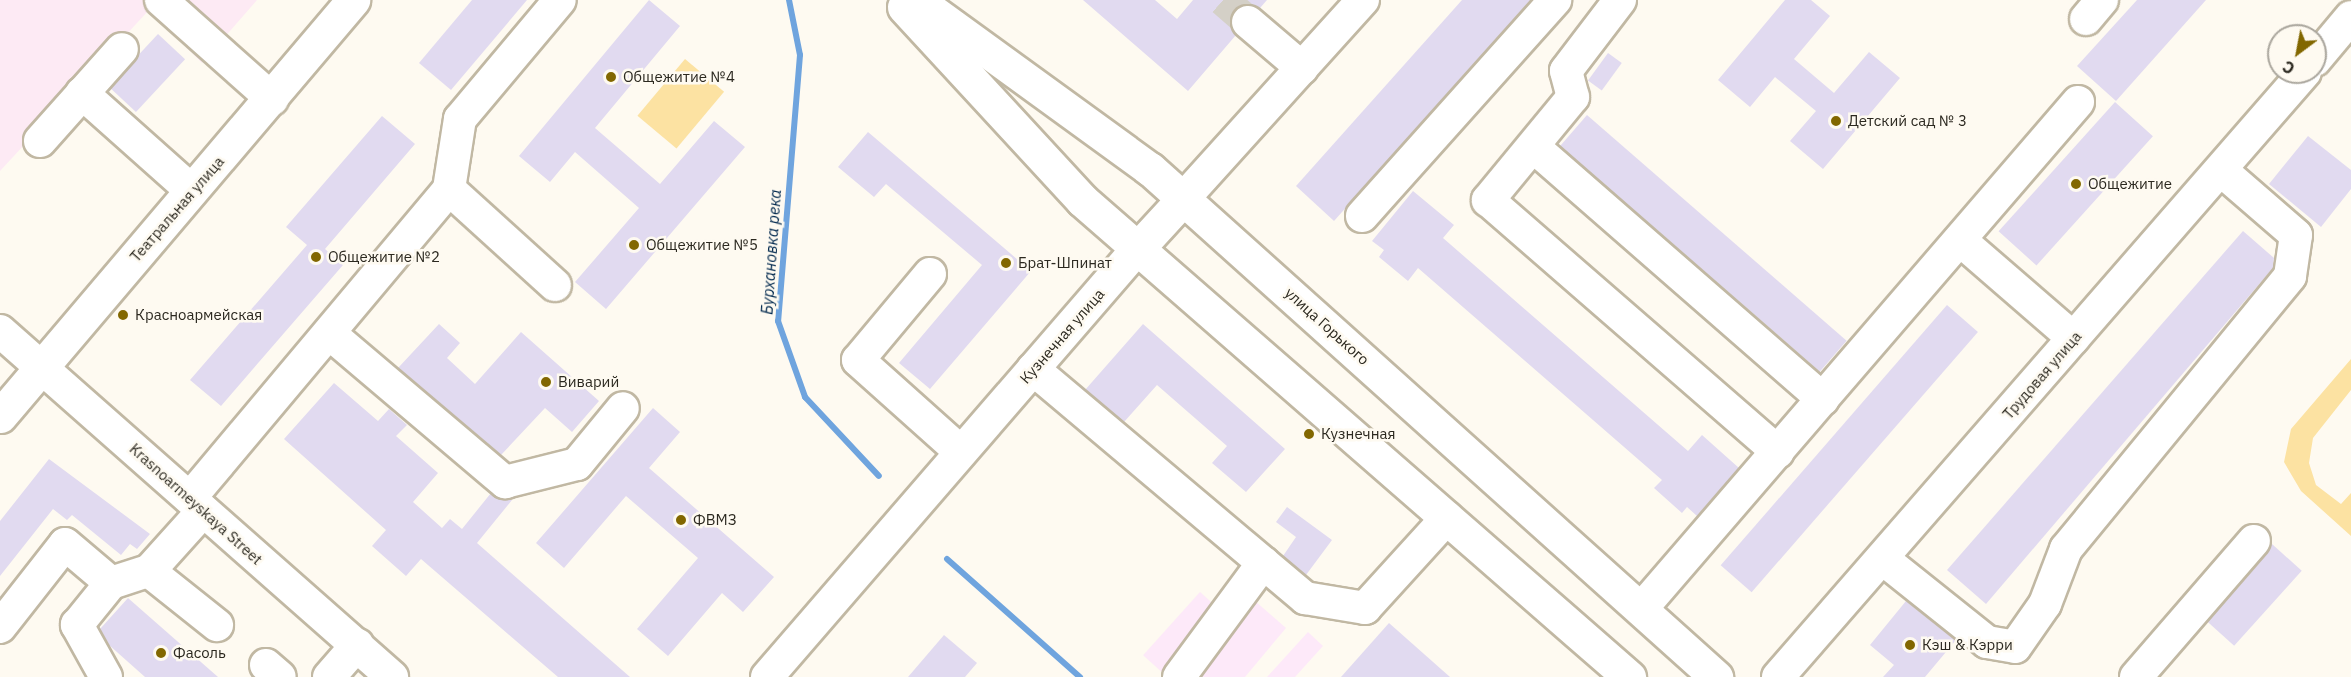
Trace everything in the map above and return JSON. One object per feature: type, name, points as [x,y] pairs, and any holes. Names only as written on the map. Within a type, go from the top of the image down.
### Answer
[{"type":"main road","name":"Театральная улица","points":[[0,416],[40,365],[272,99],[353,0]]},
{"type":"main road","points":[[897,0],[1082,200],[1629,677]]},
{"type":"main road","name":"улица Горького","points":[[917,0],[1125,148],[1184,198],[1716,677]]},
{"type":"main road","name":"Кузнечная улица","points":[[1138,249],[1184,198]]},
{"type":"street","points":[[162,0],[272,99]]},
{"type":"street","points":[[106,677],[77,625],[111,583],[149,571],[196,504],[329,333],[449,189],[460,119],[560,0]]},
{"type":"street","name":"Кузнечная улица","points":[[1184,198],[1363,0]]},
{"type":"street","points":[[1362,216],[1554,0]]},
{"type":"street","points":[[1620,0],[1566,71],[1573,98],[1535,148],[1488,200],[1778,452]]},
{"type":"street","points":[[2327,46],[2351,17]]},
{"type":"street","points":[[1248,21],[1302,68]]},
{"type":"street","points":[[40,141],[122,49]]},
{"type":"street","name":"Трудовая улица","points":[[1778,677],[2073,338],[2222,171],[2295,84]]},
{"type":"street","points":[[82,93],[192,191]]},
{"type":"street","points":[[1642,608],[2078,102]]},
{"type":"street","points":[[1535,148],[1823,399]]},
{"type":"street","points":[[1883,559],[1987,642],[2015,647],[2045,604],[2066,549],[2290,276],[2296,235],[2222,171]]},
{"type":"street","points":[[449,189],[555,285]]},
{"type":"street","points":[[1960,240],[2073,338]]},
{"type":"street","name":"Кузнечная улица","points":[[767,677],[1138,249]]},
{"type":"street","points":[[930,274],[858,360],[961,453]]},
{"type":"street","name":"Krasnoarmeyskaya Street","points":[[0,331],[392,677]]},
{"type":"street","points":[[329,333],[505,482],[577,464],[623,408]]},
{"type":"street","points":[[1033,369],[1305,598],[1365,608],[1447,518]]},
{"type":"street","points":[[2136,677],[2254,542]]},
{"type":"street","points":[[0,627],[65,544],[111,583]]},
{"type":"street","points":[[1179,677],[1263,563]]},
{"type":"street","points":[[149,571],[217,625]]},
{"type":"street","points":[[329,677],[357,645]]},
{"type":"shaded area","points":[[0,0],[257,0],[202,63],[149,10],[0,171]]},
{"type":"shaded area","points":[[685,59],[724,92],[677,148],[637,116]]},
{"type":"shaded area","points":[[2351,359],[2351,390],[2313,438],[2309,463],[2316,485],[2341,504],[2351,493],[2351,536],[2301,491],[2284,462],[2291,429]]},
{"type":"shaded area","points":[[1200,592],[1220,610],[1163,673],[1143,655]]},
{"type":"shaded area","points":[[1255,601],[1286,628],[1245,677],[1191,677]]},
{"type":"shaded area","points":[[1308,632],[1323,646],[1295,677],[1267,677]]},
{"type":"building","points":[[472,0],[527,0],[451,90],[419,63]]},
{"type":"building","points":[[649,0],[680,26],[595,128],[660,184],[714,121],[745,147],[606,309],[575,282],[639,208],[575,152],[550,182],[519,156]]},
{"type":"building","points":[[1083,0],[1155,0],[1177,19],[1193,0],[1267,0],[1260,8],[1251,4],[1235,10],[1230,19],[1236,35],[1188,91]]},
{"type":"building","points":[[1462,0],[1531,0],[1334,221],[1296,186]]},
{"type":"building","points":[[1785,0],[1811,0],[1830,16],[1794,59],[1834,93],[1869,52],[1900,78],[1823,169],[1790,141],[1816,111],[1775,77],[1750,107],[1718,80]]},
{"type":"building","points":[[2137,0],[2206,0],[2116,101],[2077,66]]},
{"type":"building","points":[[158,34],[185,59],[136,112],[109,87]]},
{"type":"building","points":[[1608,53],[1622,63],[1602,90],[1588,81]]},
{"type":"building","name":"Общежитие","points":[[2115,102],[2153,136],[2036,265],[1999,231]]},
{"type":"building","points":[[1587,115],[1847,341],[1820,372],[1560,146]]},
{"type":"building","name":"Общежитие №2","points":[[382,116],[415,144],[325,249],[343,265],[221,406],[190,380],[307,245],[286,227]]},
{"type":"building","points":[[868,132],[1031,271],[930,389],[899,363],[982,265],[886,184],[874,197],[838,167]]},
{"type":"building","points":[[2308,136],[2351,170],[2351,189],[2321,227],[2269,184]]},
{"type":"building","points":[[1413,191],[1454,225],[1443,238],[1688,451],[1702,435],[1739,468],[1697,516],[1687,507],[1682,513],[1654,488],[1662,480],[1418,268],[1408,281],[1379,257],[1384,250],[1372,241]]},
{"type":"building","points":[[2243,231],[2274,258],[2273,268],[1986,604],[1947,570]]},
{"type":"building","points":[[1947,305],[1978,332],[1752,592],[1721,565]]},
{"type":"building","points":[[439,324],[460,343],[447,358],[475,384],[521,332],[599,401],[572,432],[545,408],[501,455],[398,368]]},
{"type":"building","points":[[1143,324],[1285,449],[1246,492],[1212,463],[1227,446],[1157,385],[1124,422],[1085,390]]},
{"type":"building","points":[[334,383],[378,421],[389,409],[407,425],[396,436],[438,473],[413,502],[442,528],[450,519],[462,529],[491,493],[512,500],[477,543],[630,677],[558,677],[421,559],[406,576],[372,546],[386,530],[284,439]]},
{"type":"building","name":"ФВМЗ","points":[[653,408],[680,432],[649,468],[774,577],[743,612],[722,593],[668,656],[637,629],[698,558],[626,496],[564,568],[536,543]]},
{"type":"building","points":[[49,459],[150,534],[137,549],[130,544],[121,555],[72,515],[67,520],[53,509],[0,576],[0,521]]},
{"type":"building","points":[[1287,507],[1332,540],[1306,575],[1283,556],[1296,537],[1276,522]]},
{"type":"building","points":[[2272,544],[2302,571],[2234,646],[2204,619]]},
{"type":"building","points":[[128,598],[218,677],[145,677],[109,645],[100,629]]},
{"type":"building","points":[[1906,601],[1956,640],[1925,677],[1883,677],[1894,665],[1870,645]]},
{"type":"building","points":[[1389,623],[1450,677],[1341,677]]},
{"type":"building","points":[[944,635],[977,663],[965,677],[908,677]]},
{"type":"waterway","name":"Бурхановка река","points":[[789,0],[800,55],[778,321],[805,397],[879,476]]},
{"type":"waterway","name":"Бурхановка река","points":[[947,559],[1080,677]]},
{"type":"tunnel","points":[[1223,0],[1248,22]]},
{"type":"place","name":"Общежитие №4","points":[[611,77]]},
{"type":"place","name":"Детский сад № 3","points":[[1836,121]]},
{"type":"place","name":"Общежитие","points":[[2076,184]]},
{"type":"place","name":"Общежитие №5","points":[[634,245]]},
{"type":"place","name":"Общежитие №2","points":[[316,257]]},
{"type":"place","name":"Брат-Шпинат","points":[[1006,263]]},
{"type":"place","name":"Красноармейская","points":[[123,315]]},
{"type":"place","name":"Виварий","points":[[546,382]]},
{"type":"place","name":"Кузнечная","points":[[1309,434]]},
{"type":"place","name":"ФВМЗ","points":[[681,520]]},
{"type":"place","name":"Кэш & Кэрри","points":[[1910,645]]},
{"type":"place","name":"Фасоль","points":[[161,653]]}]
